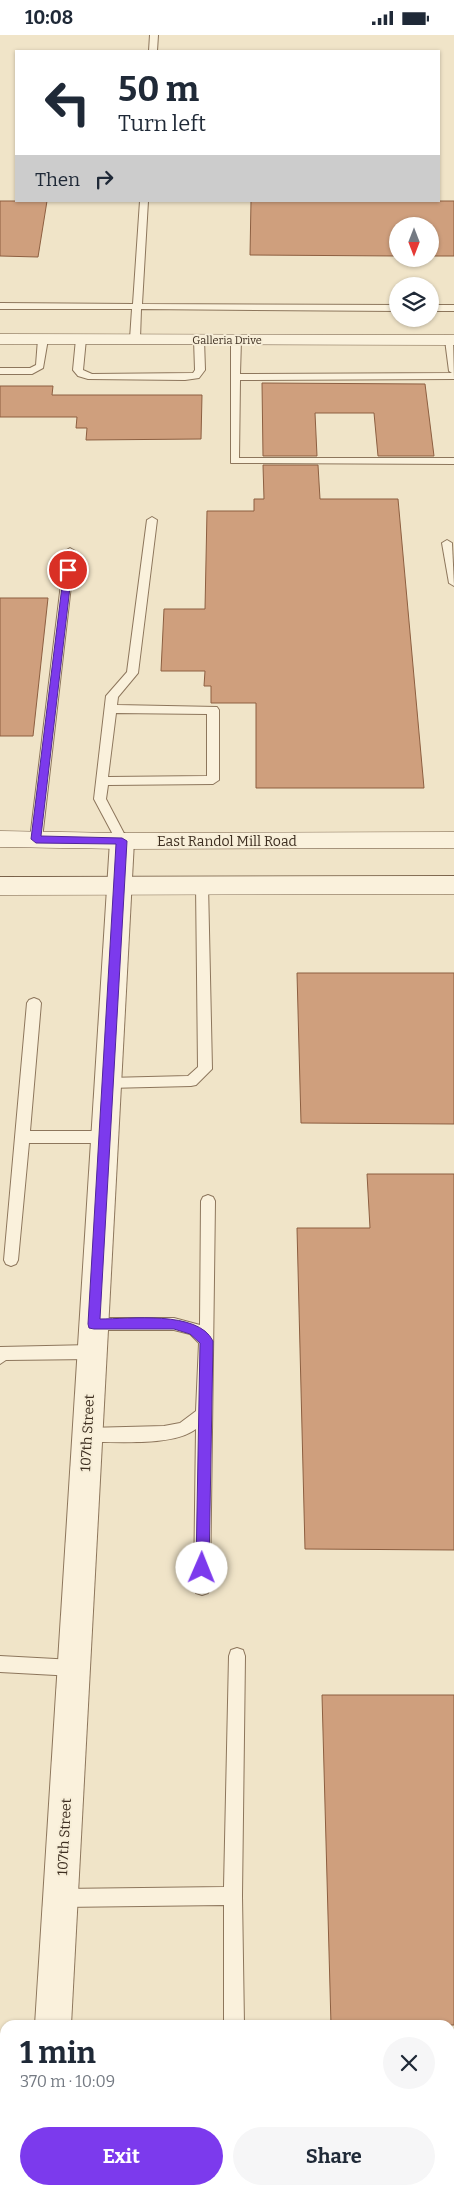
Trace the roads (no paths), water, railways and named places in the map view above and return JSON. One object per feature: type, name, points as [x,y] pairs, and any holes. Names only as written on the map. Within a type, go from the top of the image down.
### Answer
[{"type":"main road","name":"Galleria Drive","points":[[0,339],[452,340]]},
{"type":"main road","name":"East Randol Mill Road","points":[[0,839],[122,841],[454,840]]},
{"type":"main road","points":[[0,886],[202,884],[454,885]]},
{"type":"street","name":"107th Street","points":[[53,2020],[122,841]]},
{"type":"lane","points":[[153,50],[154,35]]},
{"type":"lane","points":[[135,339],[144,202]]},
{"type":"lane","points":[[0,306],[389,308]]},
{"type":"lane","points":[[439,308],[454,308]]},
{"type":"lane","points":[[0,371],[32,371],[40,365],[43,339]]},
{"type":"lane","points":[[81,339],[78,369],[81,374],[91,377],[176,377],[196,375],[200,370],[199,339]]},
{"type":"lane","points":[[236,339],[234,461],[454,461]]},
{"type":"lane","points":[[452,340],[454,371]]},
{"type":"lane","points":[[235,377],[454,376]]},
{"type":"lane","points":[[122,841],[100,799],[112,696],[132,673],[152,520]]},
{"type":"lane","points":[[447,543],[454,583]]},
{"type":"lane","points":[[36,839],[70,551]]},
{"type":"lane","points":[[102,781],[213,780],[213,710],[111,709]]},
{"type":"lane","points":[[108,1083],[190,1081],[205,1069],[202,884]]},
{"type":"lane","points":[[11,1260],[34,1003]]},
{"type":"lane","points":[[23,1137],[105,1137]]},
{"type":"lane","points":[[202,1587],[208,1201]]},
{"type":"lane","points":[[0,1357],[0,1354],[174,1324],[194,1329],[206,1341]]},
{"type":"lane","points":[[87,1435],[164,1433],[184,1429],[204,1414]]},
{"type":"lane","points":[[234,2020],[237,1657]]},
{"type":"lane","points":[[0,1664],[74,1668]]},
{"type":"lane","points":[[60,1898],[234,1896]]}]
